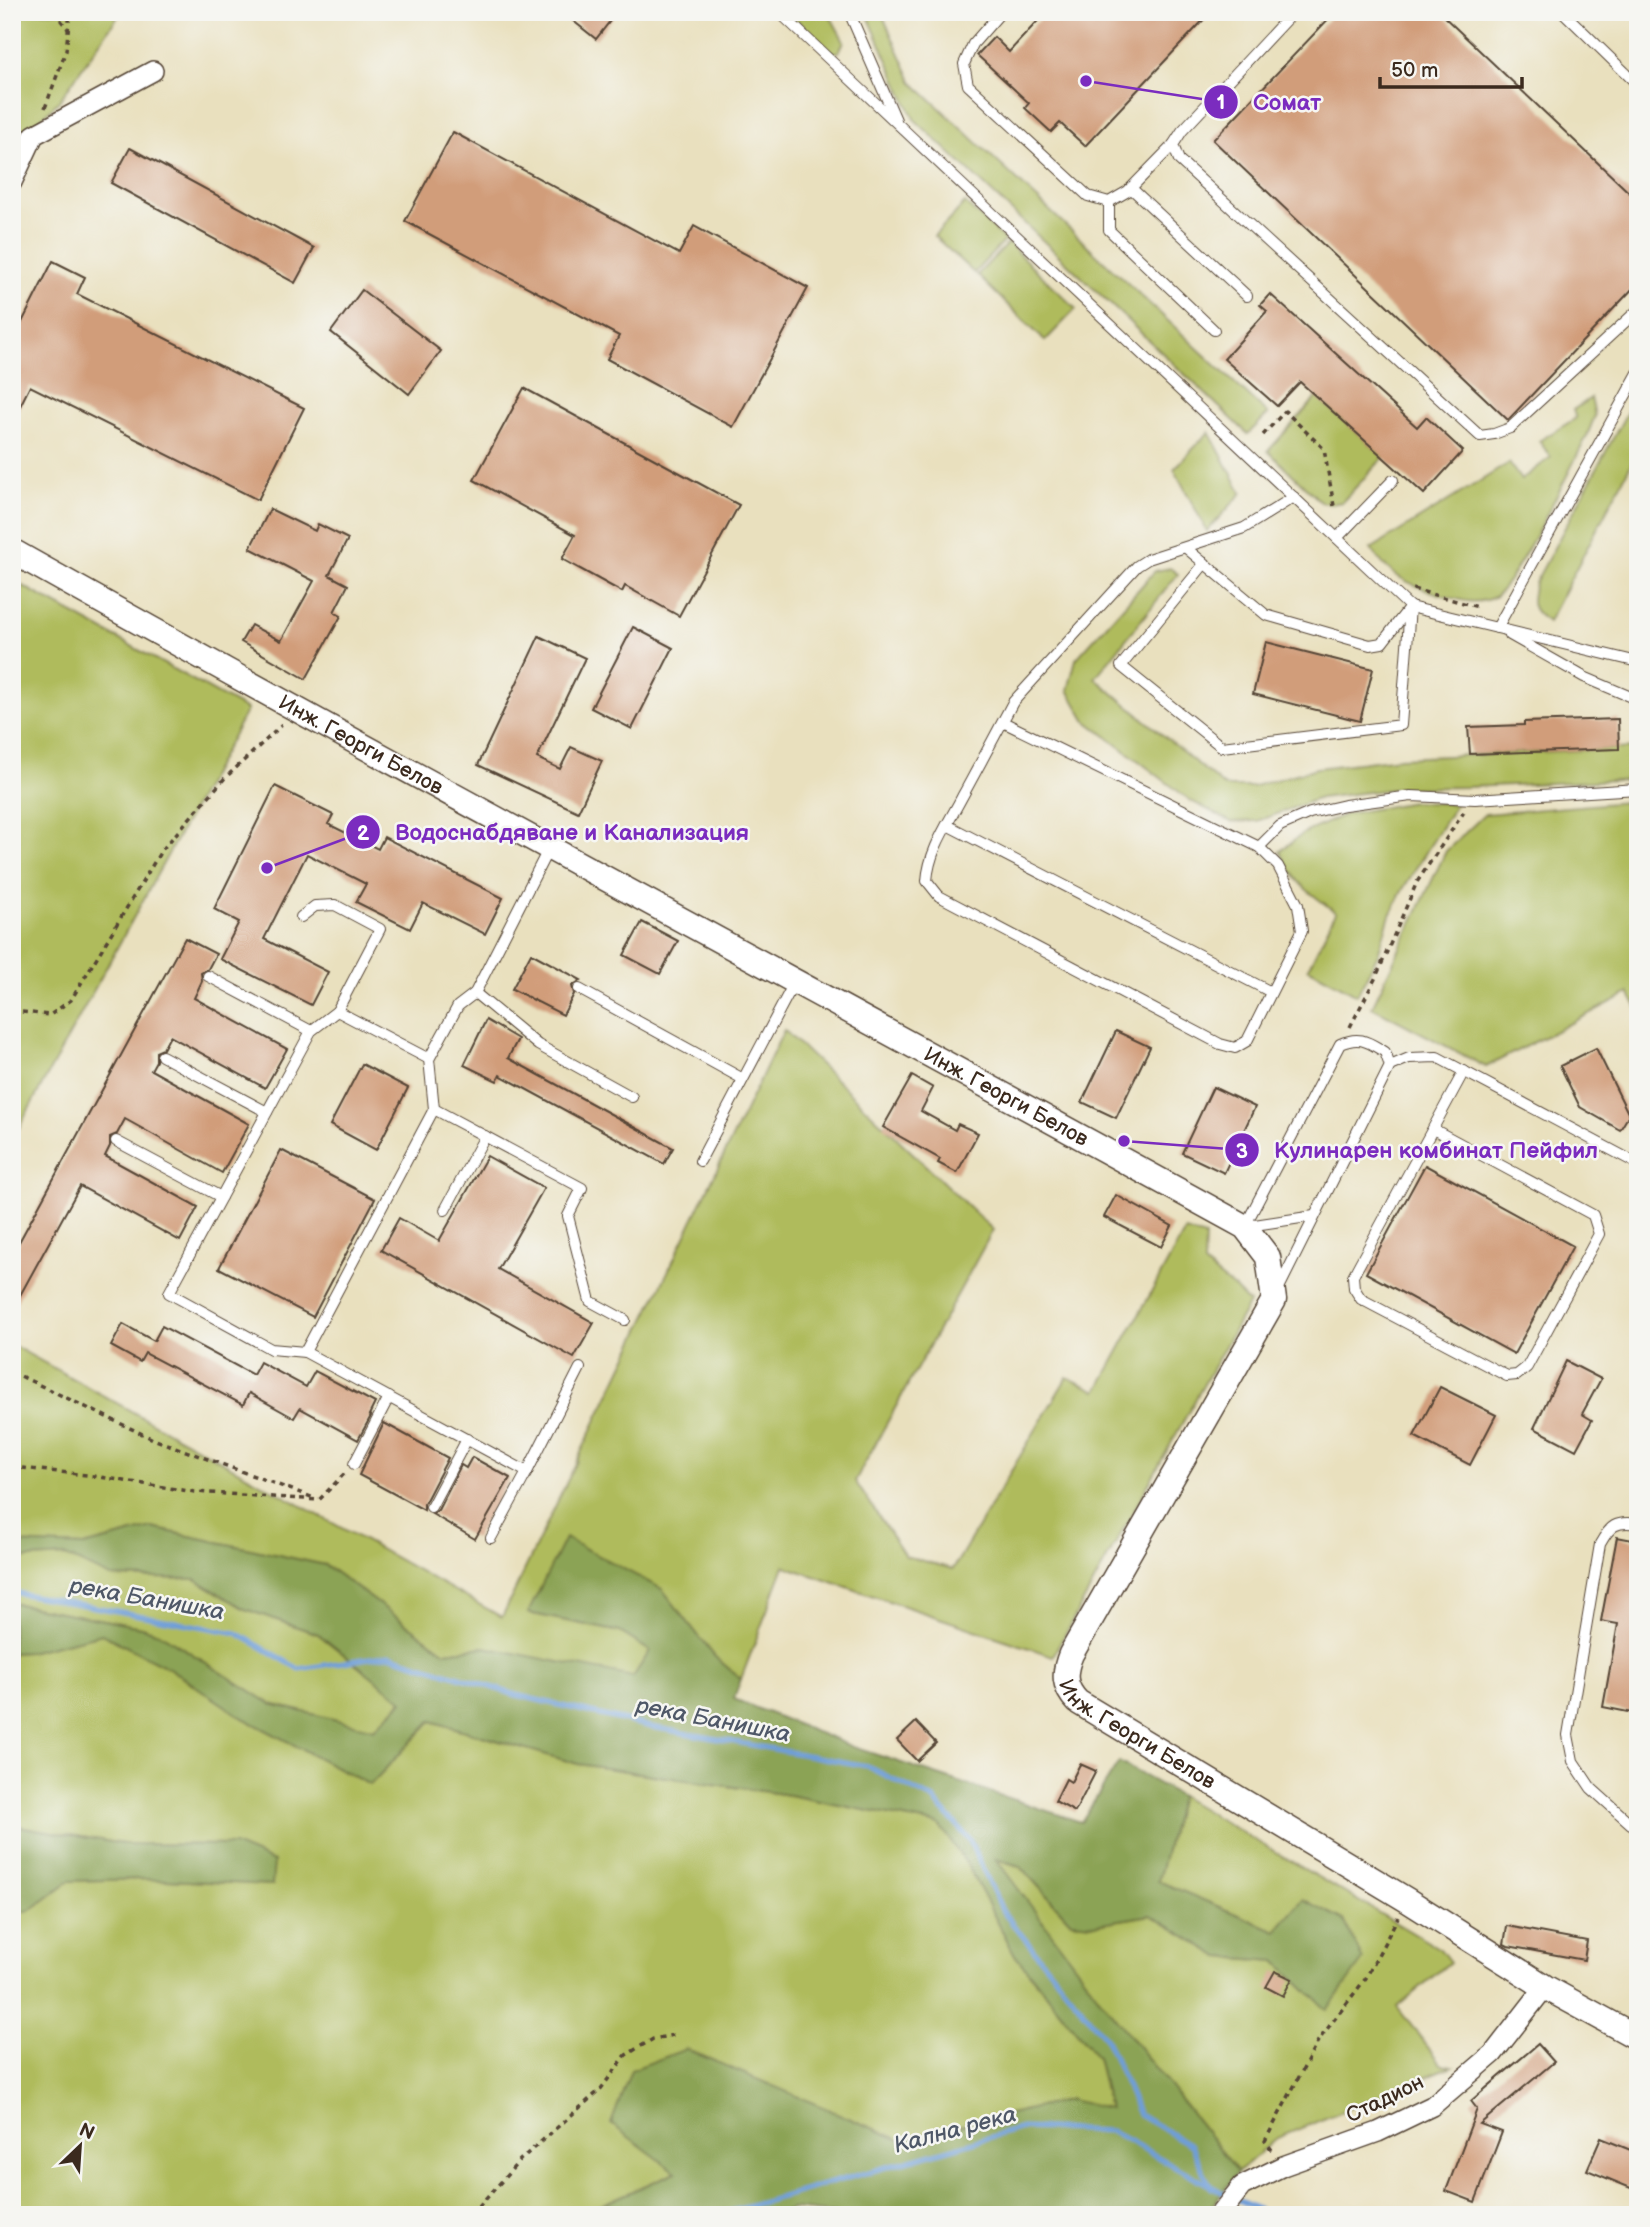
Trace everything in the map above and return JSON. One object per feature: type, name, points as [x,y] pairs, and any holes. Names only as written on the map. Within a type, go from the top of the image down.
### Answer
[{"type":"street","points":[[12,182],[34,135],[153,71]]},
{"type":"street","name":"Инж. Георги Белов","points":[[12,551],[297,711],[796,980],[1245,1227],[1268,1257],[1274,1300],[1071,1654],[1064,1674],[1070,1695],[1545,1987],[1638,2038]]},
{"type":"street","name":"Стадион","points":[[1221,2212],[1242,2186],[1283,2166],[1378,2132],[1432,2106],[1493,2053],[1545,1987]]},
{"type":"lane","points":[[779,12],[1410,607],[1638,662]]},
{"type":"lane","points":[[849,12],[900,127]]},
{"type":"lane","points":[[1001,12],[973,44],[964,64],[968,85],[1088,196],[1109,202],[1131,188],[1173,145],[1182,131],[1293,12]]},
{"type":"lane","points":[[1563,12],[1638,85]]},
{"type":"lane","points":[[1173,145],[1179,160],[1480,436],[1510,428],[1638,310]]},
{"type":"lane","points":[[1131,188],[1247,296]]},
{"type":"lane","points":[[1109,202],[1109,230],[1214,330]]},
{"type":"lane","points":[[1497,628],[1638,373]]},
{"type":"lane","points":[[1337,538],[1394,480]]},
{"type":"lane","points":[[1003,722],[1259,847],[1278,866],[1298,905],[1302,931],[1247,1041],[1235,1048],[1220,1044],[939,896],[927,881],[928,861],[1013,702],[1137,566],[1148,559],[1244,528],[1294,497]]},
{"type":"lane","points":[[1186,548],[1266,615],[1370,645],[1382,643],[1410,607]]},
{"type":"lane","points":[[1205,563],[1121,666],[1222,747],[1402,725],[1410,607]]},
{"type":"lane","points":[[1497,628],[1584,677],[1638,700]]},
{"type":"lane","points":[[1259,847],[1280,826],[1310,813],[1345,805],[1411,796],[1475,799],[1638,789]]},
{"type":"lane","points":[[947,825],[1271,992]]},
{"type":"lane","points":[[304,1352],[435,1108],[429,1059],[458,1006],[474,993],[549,847]]},
{"type":"lane","points":[[301,917],[315,906],[335,905],[380,929],[337,1010],[311,1031],[169,1293],[271,1349],[304,1352],[527,1472]]},
{"type":"lane","points":[[208,976],[311,1031]]},
{"type":"lane","points":[[700,1161],[796,980]]},
{"type":"lane","points":[[579,989],[743,1079]]},
{"type":"lane","points":[[474,993],[538,1045],[632,1097]]},
{"type":"lane","points":[[337,1010],[429,1059]]},
{"type":"lane","points":[[1245,1227],[1340,1044],[1351,1039],[1364,1041],[1385,1052],[1391,1066]]},
{"type":"lane","points":[[162,1056],[267,1112]]},
{"type":"lane","points":[[1274,1300],[1391,1066],[1409,1058],[1437,1057],[1638,1164]]},
{"type":"lane","points":[[1433,1129],[1593,1215],[1598,1224],[1600,1234],[1527,1367],[1517,1375],[1507,1376],[1361,1299],[1354,1288],[1353,1276],[1464,1071]]},
{"type":"lane","points":[[435,1108],[582,1188],[568,1216],[590,1301],[625,1320]]},
{"type":"lane","points":[[445,1210],[485,1136]]},
{"type":"lane","points":[[116,1141],[221,1197]]},
{"type":"lane","points":[[1245,1227],[1314,1216]]},
{"type":"lane","points":[[491,1538],[580,1368]]},
{"type":"lane","points":[[354,1464],[388,1397]]},
{"type":"lane","points":[[430,1507],[467,1439]]},
{"type":"lane","points":[[1638,1524],[1625,1521],[1609,1528],[1600,1544],[1568,1735],[1573,1761],[1591,1788],[1631,1824],[1638,1825]]},
{"type":"path","points":[[54,12],[68,29]]},
{"type":"path","points":[[34,135],[58,78],[66,51],[70,12]]},
{"type":"path","points":[[1263,435],[1285,411],[1324,449],[1334,506]]},
{"type":"path","points":[[1407,586],[1478,607]]},
{"type":"path","points":[[12,1011],[50,1015],[71,1000],[161,851],[224,779],[297,711]]},
{"type":"path","points":[[1340,1044],[1376,977],[1417,881],[1452,826],[1475,799]]},
{"type":"path","points":[[12,1372],[153,1439],[319,1500]]},
{"type":"path","points":[[12,1467],[87,1475],[195,1492],[319,1500],[354,1464]]},
{"type":"path","points":[[1283,2166],[1265,2141],[1318,2041],[1366,1978],[1407,1900]]},
{"type":"path","points":[[472,2215],[520,2160],[600,2090],[626,2055],[653,2039],[674,2035]]},
{"type":"green space","points":[[12,12],[121,12],[59,101],[23,136],[12,158]]},
{"type":"green space","points":[[788,12],[828,12],[844,41],[839,52],[831,53]]},
{"type":"green space","points":[[866,12],[881,12],[913,83],[1268,414],[1248,434],[914,119]]},
{"type":"green space","points":[[965,203],[1005,240],[974,273],[934,236]]},
{"type":"green space","points":[[1008,243],[1076,309],[1045,341],[977,275]]},
{"type":"green space","points":[[1638,392],[1638,451],[1548,622],[1532,605],[1535,583]]},
{"type":"green space","points":[[1317,397],[1384,457],[1342,502],[1321,502],[1268,451]]},
{"type":"green space","points":[[1591,398],[1595,416],[1586,438],[1528,549],[1503,588],[1494,597],[1465,601],[1436,593],[1399,577],[1377,558],[1371,549],[1509,463],[1521,480],[1551,457],[1539,441],[1576,418],[1573,410]]},
{"type":"green space","points":[[1209,432],[1242,493],[1207,531],[1174,469]]},
{"type":"green space","points":[[1170,568],[1178,574],[1095,678],[1225,787],[1251,787],[1317,768],[1399,758],[1638,748],[1638,779],[1401,788],[1320,798],[1257,821],[1231,822],[1191,801],[1085,720],[1068,690],[1076,659],[1155,571]]},
{"type":"green space","points":[[12,580],[247,710],[12,1140]]},
{"type":"green space","points":[[1638,801],[1638,1009],[1629,993],[1486,1067],[1372,1007],[1446,851],[1485,814]]},
{"type":"green space","points":[[1413,802],[1456,804],[1403,889],[1390,915],[1378,954],[1357,995],[1308,968],[1336,912],[1303,886],[1291,872],[1280,851],[1304,833],[1346,814]]},
{"type":"green space","points":[[784,1030],[993,1230],[855,1481],[905,1556],[953,1569],[1067,1377],[1097,1391],[1185,1231],[1205,1237],[1204,1264],[1249,1303],[1053,1656],[784,1566],[741,1679],[715,1657],[662,1589],[528,1613],[620,1632],[650,1651],[633,1678],[484,1647],[445,1652],[325,1565],[152,1528],[84,1546],[12,1543],[12,1345],[502,1617]]},
{"type":"green space","points":[[152,1528],[325,1565],[445,1652],[484,1647],[633,1677],[650,1651],[620,1632],[528,1613],[565,1538],[662,1589],[715,1657],[741,1679],[734,1699],[853,1747],[1081,1822],[1119,1762],[1180,1796],[1158,1881],[1276,1931],[1303,1899],[1344,1920],[1363,1960],[1327,2010],[1276,1961],[1220,1957],[1151,1915],[1095,1924],[1071,1922],[1020,1866],[996,1859],[1101,2000],[1238,2172],[1205,2215],[847,2215],[792,2209],[779,2215],[578,2215],[676,2172],[611,2124],[631,2070],[686,2049],[900,2140],[1069,2100],[1109,2108],[1097,2057],[1015,1955],[967,1864],[939,1825],[789,1795],[578,1764],[431,1721],[370,1785],[243,1718],[169,1668],[102,1634],[28,1652],[12,1653],[12,1603],[141,1627],[159,1633],[271,1704],[374,1729],[403,1701],[318,1634],[245,1609],[195,1579],[111,1577],[66,1556],[12,1559],[12,1543],[84,1546]]},
{"type":"green space","points":[[66,1556],[111,1577],[195,1579],[245,1609],[318,1634],[403,1700],[374,1729],[271,1704],[159,1633],[141,1627],[12,1603],[12,1559]]},
{"type":"green space","points":[[102,1634],[169,1668],[243,1718],[370,1785],[431,1721],[578,1764],[789,1795],[939,1825],[967,1864],[1015,1955],[1097,2057],[1109,2109],[1069,2100],[900,2140],[686,2049],[676,2172],[578,2215],[12,2215],[12,1914],[31,1910],[69,1881],[145,1879],[272,1885],[234,1845],[123,1844],[12,1825],[12,1653],[28,1652]]},
{"type":"green space","points":[[1180,1796],[1440,1949],[1450,1962],[1397,2007],[1441,2064],[1452,2066],[1277,2138],[1238,2172],[1101,2000],[995,1859],[1020,1866],[1071,1922],[1095,1924],[1151,1915],[1220,1957],[1276,1961],[1327,2009],[1276,1931],[1158,1881]]},
{"type":"green space","points":[[12,1825],[123,1844],[234,1845],[274,1862],[272,1885],[145,1879],[69,1881],[31,1910],[12,1914]]},
{"type":"building","points":[[562,12],[617,12],[596,39]]},
{"type":"building","points":[[1046,12],[1211,12],[1085,146],[1060,123],[1051,132],[1025,108],[1029,103],[977,55],[994,37],[1009,52]]},
{"type":"building","points":[[1335,12],[1439,12],[1638,201],[1638,283],[1508,420],[1213,140]]},
{"type":"building","points":[[453,132],[679,254],[694,226],[808,288],[733,427],[607,359],[619,336],[405,221]]},
{"type":"building","points":[[130,148],[314,248],[295,283],[111,183]]},
{"type":"building","points":[[53,261],[85,277],[77,294],[304,408],[258,500],[30,386],[12,422],[12,342]]},
{"type":"building","points":[[362,290],[441,351],[409,394],[331,332]]},
{"type":"building","points":[[1270,294],[1417,427],[1426,417],[1463,451],[1424,494],[1300,382],[1277,406],[1224,359],[1267,311],[1260,305]]},
{"type":"building","points":[[524,388],[739,505],[679,616],[625,586],[622,592],[562,559],[575,535],[474,480]]},
{"type":"building","points":[[270,509],[315,531],[318,524],[348,539],[329,575],[348,585],[334,612],[341,616],[306,679],[241,642],[251,625],[281,641],[314,581],[250,548]]},
{"type":"building","points":[[633,627],[673,648],[632,729],[591,708]]},
{"type":"building","points":[[539,636],[585,658],[537,758],[560,769],[571,747],[602,761],[578,812],[478,765]]},
{"type":"building","points":[[1266,642],[1373,669],[1360,721],[1253,694]]},
{"type":"building","points":[[1618,719],[1619,749],[1470,754],[1468,727]]},
{"type":"building","points":[[275,786],[333,815],[328,824],[378,849],[384,837],[503,898],[485,934],[423,903],[410,929],[356,902],[366,884],[307,854],[264,939],[328,972],[311,1005],[220,959],[239,922],[214,909]]},
{"type":"building","points":[[642,922],[678,941],[660,974],[624,955]]},
{"type":"building","points":[[185,938],[216,954],[208,969],[201,973],[202,981],[194,998],[287,1049],[265,1088],[170,1036],[163,1049],[156,1052],[156,1061],[151,1070],[249,1124],[222,1173],[125,1119],[117,1134],[110,1137],[110,1146],[105,1156],[198,1207],[180,1241],[80,1186],[12,1310],[12,1255]]},
{"type":"building","points":[[531,953],[581,980],[572,986],[574,994],[563,1015],[512,989]]},
{"type":"building","points":[[486,1020],[518,1039],[508,1058],[673,1148],[664,1164],[500,1075],[497,1081],[464,1065]]},
{"type":"building","points":[[1116,1031],[1150,1047],[1116,1118],[1082,1102]]},
{"type":"building","points":[[1596,1048],[1629,1115],[1620,1130],[1580,1107],[1560,1066]]},
{"type":"building","points":[[362,1064],[408,1088],[376,1150],[330,1125]]},
{"type":"building","points":[[912,1076],[933,1088],[921,1111],[955,1130],[958,1124],[978,1133],[957,1173],[938,1163],[940,1159],[883,1127]]},
{"type":"building","points":[[1213,1087],[1255,1107],[1224,1173],[1182,1153]]},
{"type":"building","points":[[281,1150],[375,1199],[313,1317],[219,1268]]},
{"type":"building","points":[[487,1156],[544,1188],[498,1269],[594,1323],[574,1358],[381,1250],[399,1218],[439,1241]]},
{"type":"building","points":[[1425,1165],[1573,1246],[1514,1354],[1366,1273]]},
{"type":"building","points":[[1116,1195],[1172,1226],[1161,1247],[1104,1217]]},
{"type":"building","points":[[123,1324],[154,1341],[162,1326],[253,1375],[260,1362],[306,1387],[315,1371],[375,1403],[369,1415],[371,1416],[358,1440],[300,1408],[294,1418],[249,1393],[243,1405],[145,1353],[140,1362],[111,1346]]},
{"type":"building","points":[[1566,1361],[1601,1379],[1582,1414],[1592,1420],[1576,1450],[1534,1428]]},
{"type":"building","points":[[1440,1387],[1496,1415],[1470,1465],[1414,1436]]},
{"type":"building","points":[[384,1423],[448,1458],[424,1504],[424,1510],[359,1475]]},
{"type":"building","points":[[472,1457],[510,1478],[475,1539],[432,1514],[438,1510],[461,1465],[466,1468]]},
{"type":"building","points":[[1617,1537],[1638,1541],[1638,1714],[1603,1707],[1618,1624],[1601,1621]]},
{"type":"building","points":[[916,1722],[936,1743],[917,1761],[897,1740]]},
{"type":"building","points":[[1080,1764],[1096,1771],[1075,1812],[1055,1801],[1066,1779],[1071,1782]]},
{"type":"building","points":[[1507,1926],[1587,1941],[1584,1960],[1508,1946],[1504,1944]]},
{"type":"building","points":[[1275,1971],[1292,1979],[1283,1996],[1266,1987]]},
{"type":"building","points":[[1538,2044],[1554,2062],[1480,2124],[1502,2132],[1475,2202],[1446,2191],[1477,2109],[1471,2101]]},
{"type":"building","points":[[1601,2138],[1638,2153],[1638,2191],[1587,2170]]},
{"type":"waterway","name":"река Банишка","points":[[12,1592],[237,1633],[299,1669],[389,1655],[516,1695],[651,1727],[867,1766],[934,1800],[969,1839],[1003,1912],[1106,2039],[1139,2115],[1191,2145],[1211,2188]]},
{"type":"waterway","name":"Кална река","points":[[719,2215],[1022,2128],[1111,2131],[1229,2196]]},
{"type":"waterway","name":"Кална река","points":[[1238,2200],[1270,2215]]},
{"type":"place","name":"Сомат","points":[[1086,81]]},
{"type":"place","name":"Водоснабдяване и Канализация","points":[[267,868]]},
{"type":"place","name":"Кулинарен комбинат Пейфил","points":[[1124,1141]]}]
